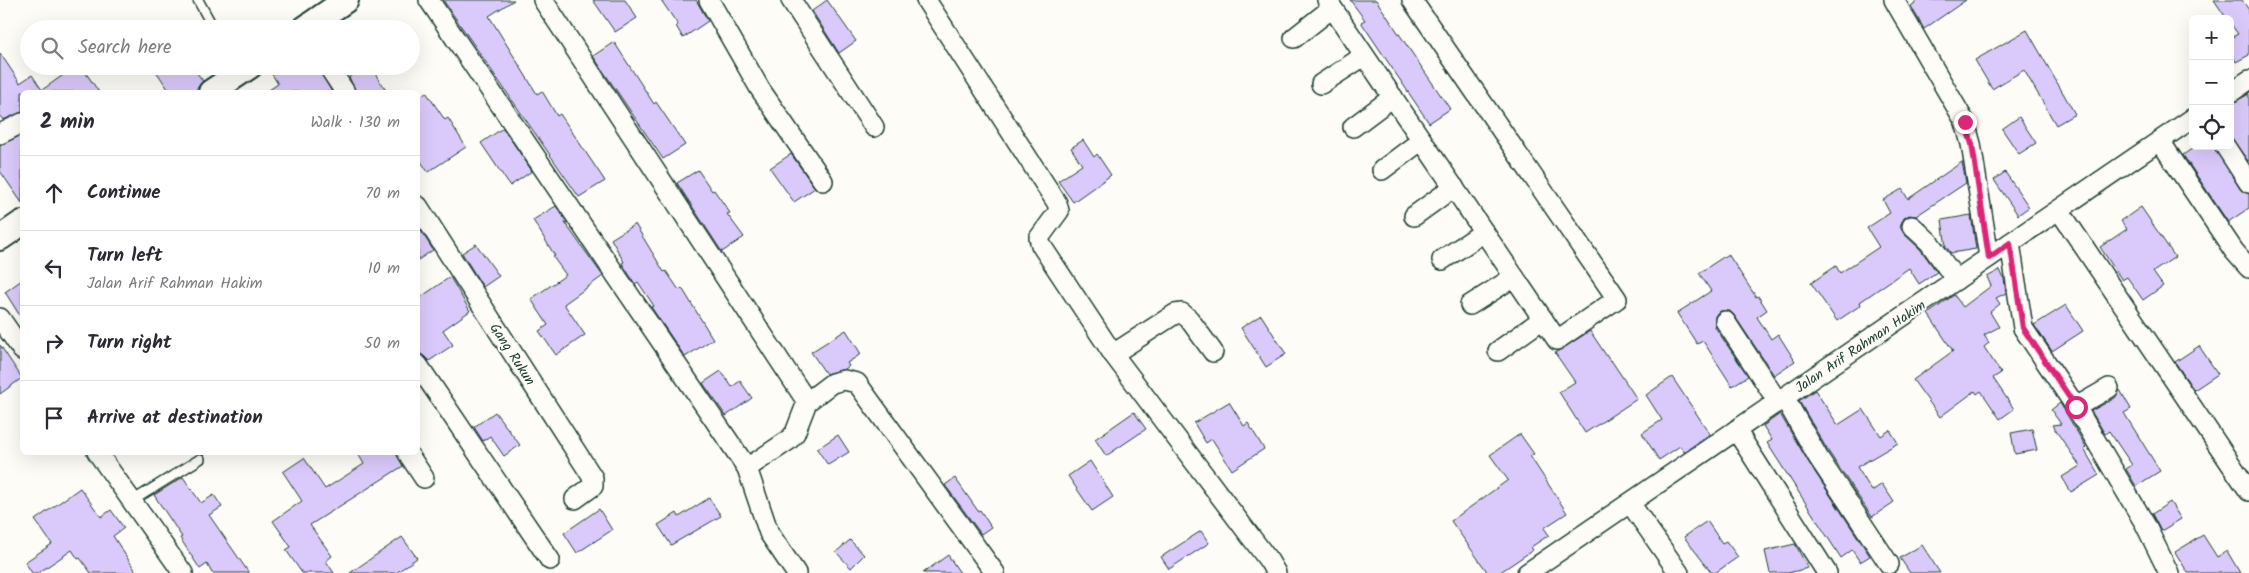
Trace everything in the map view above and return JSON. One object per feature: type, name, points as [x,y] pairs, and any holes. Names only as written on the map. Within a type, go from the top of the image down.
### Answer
[{"type":"street","points":[[317,20],[346,0]]},
{"type":"street","points":[[429,0],[747,468],[769,533],[796,573]]},
{"type":"street","points":[[543,0],[807,402]]},
{"type":"street","points":[[709,0],[760,88],[823,181]]},
{"type":"street","points":[[791,0],[874,127]]},
{"type":"street","points":[[926,0],[1057,203],[1059,211],[1039,238],[1041,245],[1113,354],[1269,561],[1276,573]]},
{"type":"street","points":[[1294,38],[1330,4],[1557,340],[1617,299],[1412,0]]},
{"type":"street","points":[[1894,0],[1965,122],[1999,250],[2023,328],[2076,407],[2145,524],[2168,573]]},
{"type":"street","points":[[1321,84],[1364,56]]},
{"type":"street","points":[[334,75],[344,90]]},
{"type":"street","points":[[2234,89],[2249,80]]},
{"type":"street","points":[[1353,127],[1393,97]]},
{"type":"street","name":"Jalan Arif Rahman Hakim","points":[[1527,573],[2189,121]]},
{"type":"street","points":[[0,134],[20,124]]},
{"type":"street","points":[[1382,170],[1422,140]]},
{"type":"street","points":[[2160,141],[2234,251],[2249,268]]},
{"type":"street","points":[[2228,150],[2249,183]]},
{"type":"street","points":[[1414,216],[1454,187]]},
{"type":"street","name":"Gang Rukun","points":[[420,209],[593,478],[592,486],[575,499]]},
{"type":"street","points":[[2059,210],[2249,491]]},
{"type":"street","points":[[0,238],[20,224]]},
{"type":"street","points":[[1912,226],[1929,242],[1956,280]]},
{"type":"street","points":[[1442,260],[1484,232]]},
{"type":"street","points":[[1470,305],[1514,277]]},
{"type":"street","points":[[1113,354],[1175,314],[1182,314],[1189,319],[1213,352]]},
{"type":"street","points":[[0,318],[20,347]]},
{"type":"street","points":[[1498,351],[1543,320]]},
{"type":"street","points":[[1725,321],[1781,400],[1890,564]]},
{"type":"street","points":[[420,368],[550,560]]},
{"type":"street","points":[[747,468],[789,440],[795,432],[807,402],[832,383],[844,380],[857,383],[994,573]]},
{"type":"street","points":[[2076,407],[2109,388]]},
{"type":"street","points":[[1736,430],[1827,573]]},
{"type":"street","points":[[99,455],[183,573]]},
{"type":"street","points":[[410,455],[424,478]]},
{"type":"street","points":[[1630,503],[1679,573]]},
{"type":"lane","points":[[198,0],[209,20]]},
{"type":"lane","points":[[132,501],[200,459]]},
{"type":"building","points":[[443,0],[514,0],[489,16],[537,94],[542,91],[557,116],[560,114],[605,181],[579,197]]},
{"type":"building","points":[[593,0],[625,0],[637,18],[615,32]]},
{"type":"building","points":[[661,0],[696,0],[708,21],[683,38],[676,26],[678,25]]},
{"type":"building","points":[[827,0],[856,41],[839,53],[812,11]]},
{"type":"building","points":[[1350,0],[1376,0],[1450,109],[1429,123],[1361,22],[1365,20]]},
{"type":"building","points":[[1919,0],[1966,0],[1924,29],[1911,6]]},
{"type":"building","points":[[2214,0],[2242,0],[2249,10],[2249,55],[2236,62],[2234,58],[2234,36],[2238,34],[2234,28],[2234,15],[2224,15]]},
{"type":"building","points":[[2027,30],[2075,114],[2056,125],[2024,70],[1992,89],[1975,60]]},
{"type":"building","points":[[614,42],[654,104],[656,102],[685,145],[663,159],[593,56]]},
{"type":"building","points":[[0,53],[20,83],[32,75],[42,90],[20,90],[20,113],[3,120],[0,116]]},
{"type":"building","points":[[63,75],[87,75],[98,90],[42,90]]},
{"type":"building","points":[[159,75],[199,75],[203,81],[196,90],[169,90]]},
{"type":"building","points":[[272,75],[322,75],[331,90],[269,90],[278,84]]},
{"type":"building","points":[[352,75],[376,75],[386,90],[355,90],[349,77]]},
{"type":"building","points":[[426,92],[445,120],[448,118],[466,147],[428,172],[420,160],[420,96]]},
{"type":"building","points":[[2249,94],[2249,161],[2234,142],[2234,102]]},
{"type":"building","points":[[2019,117],[2036,143],[2019,154],[2002,129]]},
{"type":"building","points":[[503,128],[532,171],[510,186],[481,143]]},
{"type":"building","points":[[20,136],[20,200],[0,171],[0,145]]},
{"type":"building","points":[[1083,140],[1094,157],[1097,154],[1111,175],[1073,202],[1058,181],[1082,165],[1071,148]]},
{"type":"building","points":[[2190,150],[2216,150],[2240,189],[2249,194],[2249,208],[2228,222],[2183,155]]},
{"type":"building","points":[[791,154],[815,188],[794,202],[770,168]]},
{"type":"building","points":[[1962,162],[1966,183],[1916,216],[1909,215],[1904,218],[1900,227],[1937,272],[1919,284],[1909,268],[1860,302],[1861,305],[1837,321],[1811,283],[1836,266],[1840,273],[1879,247],[1867,228],[1890,213],[1883,200],[1902,189],[1908,199]]},
{"type":"building","points":[[698,170],[730,213],[727,214],[744,237],[722,252],[677,183]]},
{"type":"building","points":[[2005,172],[2029,207],[2018,215],[1994,180]]},
{"type":"building","points":[[556,206],[567,222],[565,223],[603,276],[564,304],[585,335],[556,355],[539,331],[548,325],[531,299],[566,275],[553,257],[555,256],[533,220]]},
{"type":"building","points":[[2141,207],[2175,257],[2153,272],[2163,286],[2143,300],[2127,277],[2122,280],[2100,247],[2127,229],[2121,221]]},
{"type":"building","points":[[1971,215],[1976,249],[1951,253],[1946,247],[1942,220]]},
{"type":"building","points":[[635,224],[664,272],[666,271],[679,290],[682,288],[713,339],[685,357],[651,307],[654,306],[638,282],[635,284],[622,263],[624,262],[611,239]]},
{"type":"building","points":[[420,229],[433,250],[420,259]]},
{"type":"building","points":[[476,244],[499,276],[483,287],[462,253]]},
{"type":"building","points":[[1728,254],[1756,297],[1758,296],[1767,310],[1757,317],[1771,339],[1778,334],[1795,361],[1774,375],[1734,315],[1730,311],[1719,311],[1715,316],[1715,327],[1748,376],[1732,386],[1703,341],[1697,344],[1677,313],[1711,291],[1699,273]]},
{"type":"building","points":[[2000,270],[2004,279],[2006,293],[1996,298],[2000,304],[1990,312],[1999,327],[1984,335],[1989,343],[1984,347],[2001,373],[1993,378],[2014,409],[2000,419],[1981,391],[1977,394],[1975,391],[1940,417],[1913,380],[1953,351],[1928,314],[1954,295],[1963,307],[1991,286],[1987,277]]},
{"type":"building","points":[[450,277],[470,311],[443,330],[453,345],[429,361],[420,353],[420,298]]},
{"type":"building","points":[[20,281],[20,316],[5,292]]},
{"type":"building","points":[[2066,305],[2083,331],[2052,351],[2034,325]]},
{"type":"building","points":[[1261,315],[1286,354],[1266,367],[1241,328]]},
{"type":"building","points":[[846,330],[861,354],[847,363],[849,366],[845,369],[826,374],[811,352]]},
{"type":"building","points":[[1590,331],[1637,399],[1585,433],[1559,392],[1575,382],[1555,353]]},
{"type":"building","points":[[0,345],[20,375],[20,379],[0,394]]},
{"type":"building","points":[[2199,346],[2218,374],[2194,390],[2175,362]]},
{"type":"building","points":[[721,371],[732,387],[740,381],[752,398],[726,416],[703,383]]},
{"type":"building","points":[[1672,377],[1710,434],[1684,452],[1680,446],[1659,460],[1642,433],[1662,420],[1646,395]]},
{"type":"building","points":[[1815,390],[1838,425],[1863,409],[1881,436],[1890,430],[1898,443],[1857,467],[1872,491],[1882,484],[1894,502],[1872,517],[1828,451],[1799,401]]},
{"type":"building","points":[[2120,390],[2131,409],[2124,413],[2160,471],[2136,486],[2126,469],[2132,465],[2109,431],[2105,434],[2091,411],[2115,398]]},
{"type":"building","points":[[1229,402],[1244,426],[1248,423],[1264,449],[1232,470],[1212,439],[1206,443],[1194,423]]},
{"type":"building","points":[[2060,403],[2086,447],[2084,449],[2099,475],[2071,492],[2062,477],[2080,466],[2052,425],[2061,424],[2051,410]]},
{"type":"building","points":[[495,412],[520,445],[504,456],[490,436],[483,441],[474,427]]},
{"type":"building","points":[[1134,412],[1146,429],[1106,456],[1095,439]]},
{"type":"building","points":[[1780,414],[1809,463],[1870,556],[1860,562],[1852,550],[1841,558],[1767,443],[1772,440],[1763,426]]},
{"type":"building","points":[[2032,429],[2037,450],[2015,454],[2011,433]]},
{"type":"building","points":[[1520,434],[1534,454],[1530,456],[1567,513],[1544,528],[1549,535],[1531,547],[1533,550],[1499,573],[1488,573],[1451,521],[1508,480],[1490,455]]},
{"type":"building","points":[[838,435],[849,452],[828,465],[817,449]]},
{"type":"building","points":[[359,455],[398,455],[403,466],[310,525],[332,556],[326,561],[334,573],[302,573],[286,550],[291,547],[273,521],[302,501],[283,472],[304,458],[325,489],[364,464]]},
{"type":"building","points":[[1090,461],[1113,497],[1092,511],[1068,476]]},
{"type":"building","points":[[183,477],[201,503],[214,495],[222,507],[209,515],[249,573],[212,573],[207,564],[200,569],[180,538],[182,537],[154,495]]},
{"type":"building","points":[[955,478],[991,527],[981,534],[945,485]]},
{"type":"building","points":[[80,488],[101,517],[111,510],[124,528],[113,536],[137,573],[91,573],[72,550],[38,573],[32,573],[25,562],[52,544],[35,520]]},
{"type":"building","points":[[709,498],[721,516],[671,545],[658,525],[677,513],[679,517]]},
{"type":"building","points":[[2170,502],[2181,519],[2161,531],[2152,514]]},
{"type":"building","points":[[599,509],[612,530],[577,553],[564,533]]},
{"type":"building","points":[[1707,521],[1722,543],[1726,541],[1738,557],[1715,573],[1712,573],[1684,537]]},
{"type":"building","points":[[1201,531],[1209,543],[1169,569],[1161,557]]},
{"type":"building","points":[[2203,535],[2217,557],[2227,551],[2240,573],[2188,573],[2175,552]]},
{"type":"building","points":[[402,537],[417,558],[396,573],[350,573]]},
{"type":"building","points":[[850,540],[864,555],[851,568],[836,552]]},
{"type":"building","points":[[1795,544],[1808,568],[1788,573],[1770,573],[1765,551]]},
{"type":"building","points":[[1922,545],[1940,573],[1910,573],[1900,558]]},
{"type":"building","points":[[948,555],[960,573],[923,573]]},
{"type":"route","points":[[1965,122],[1972,144],[1989,258],[2010,243],[2023,328],[2076,407]]}]
